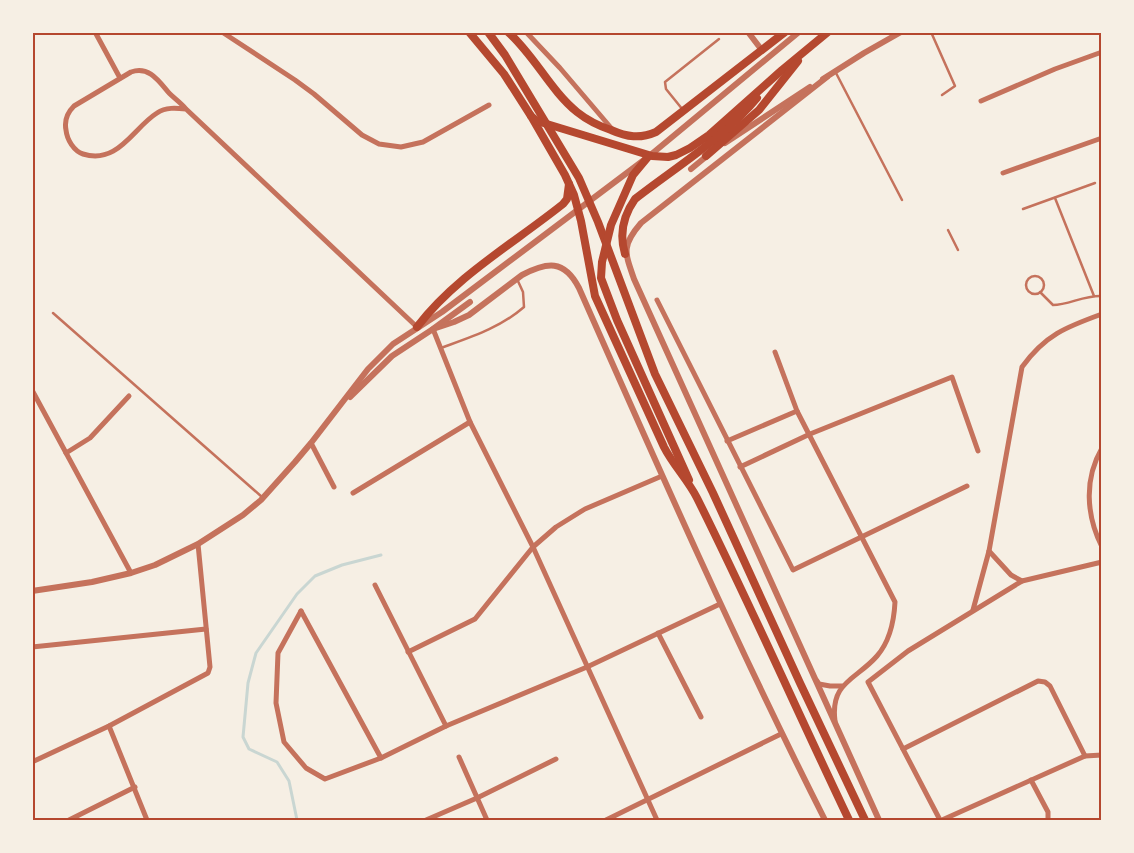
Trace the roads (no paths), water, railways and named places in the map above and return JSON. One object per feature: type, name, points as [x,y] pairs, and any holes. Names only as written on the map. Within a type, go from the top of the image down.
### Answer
[{"type":"main road","points":[[468,32],[504,74],[531,116],[568,182],[577,204],[595,296],[672,462],[695,495]]},
{"type":"main road","points":[[488,32],[505,55],[579,178],[595,214],[655,374],[713,493],[865,820]]},
{"type":"main road","points":[[508,32],[526,50],[569,105],[588,120],[614,132],[635,137],[647,136],[656,132],[785,32]]},
{"type":"main road","points":[[531,116],[543,124],[652,156],[676,156],[709,135],[828,32]]},
{"type":"main road","points":[[706,156],[759,110],[810,47]]},
{"type":"main road","points":[[625,254],[622,236],[626,217],[635,199],[722,132],[748,108],[767,84]]},
{"type":"main road","points":[[648,157],[633,175],[611,225],[602,262],[601,278],[617,320],[695,495],[849,820]]},
{"type":"main road","points":[[417,327],[432,307],[483,262],[563,204],[567,199],[568,182]]},
{"type":"street","points":[[95,32],[120,78]]},
{"type":"street","points":[[222,32],[295,80],[362,135],[379,144],[401,147],[423,142],[489,105]]},
{"type":"street","points":[[526,32],[560,68],[614,132]]},
{"type":"street","points":[[32,591],[92,582],[131,573],[154,565],[198,544],[243,515],[262,498],[311,443],[368,369],[392,344],[442,312],[648,157],[776,53],[799,32]]},
{"type":"street","points":[[691,169],[706,156],[789,100],[901,32]]},
{"type":"street","points":[[750,33],[762,49]]},
{"type":"street","points":[[981,101],[1055,69],[1102,52]]},
{"type":"street","points":[[186,109],[169,108],[157,113],[124,144],[110,153],[96,155],[81,153],[73,146],[65,129],[68,112],[74,106],[137,70],[149,72],[417,327]]},
{"type":"street","points":[[827,77],[641,223],[630,237],[625,254],[634,279],[879,820]]},
{"type":"street","points":[[1003,173],[1102,138]]},
{"type":"street","points":[[433,329],[469,315],[530,271],[555,265],[572,276],[720,604],[825,820]]},
{"type":"street","points":[[657,300],[793,570],[967,486]]},
{"type":"street","points":[[339,406],[369,380],[392,356],[470,302]]},
{"type":"street","points":[[973,610],[990,551],[1022,367],[1038,347],[1053,336],[1068,327],[1102,314]]},
{"type":"street","points":[[433,329],[470,422],[533,547],[657,820]]},
{"type":"street","points":[[775,352],[797,410],[895,602],[889,636],[877,656],[842,686],[837,696],[836,724]]},
{"type":"street","points":[[740,467],[810,434],[952,377],[978,450]]},
{"type":"street","points":[[32,390],[131,573]]},
{"type":"street","points":[[66,452],[90,438],[129,396]]},
{"type":"street","points":[[727,441],[797,410]]},
{"type":"street","points":[[353,493],[470,422]]},
{"type":"street","points":[[311,443],[334,488]]},
{"type":"street","points":[[1102,448],[1093,466],[1088,499],[1095,533],[1102,547]]},
{"type":"street","points":[[408,652],[475,619],[533,547],[556,527],[585,509],[662,476]]},
{"type":"street","points":[[32,762],[108,726],[208,673],[210,667],[198,544]]},
{"type":"street","points":[[990,551],[1011,575],[1022,581]]},
{"type":"street","points":[[1102,562],[1022,581],[908,651],[868,682],[941,820],[1085,756],[1102,755]]},
{"type":"street","points":[[375,585],[446,726]]},
{"type":"street","points":[[381,758],[301,611],[278,653],[276,702],[284,742],[306,768],[325,779],[381,758],[446,726],[587,667],[720,604]]},
{"type":"street","points":[[32,646],[206,629]]},
{"type":"street","points":[[658,633],[702,717]]},
{"type":"street","points":[[809,667],[819,684],[842,686]]},
{"type":"street","points":[[903,749],[1041,681],[1050,686],[1085,756]]},
{"type":"street","points":[[108,726],[148,820]]},
{"type":"street","points":[[606,820],[782,734]]},
{"type":"street","points":[[459,757],[488,820]]},
{"type":"street","points":[[426,820],[477,798],[556,759]]},
{"type":"street","points":[[1032,780],[1048,812],[1048,820]]},
{"type":"street","points":[[70,820],[135,787]]},
{"type":"lane","points":[[931,32],[956,86],[942,95]]},
{"type":"lane","points":[[683,110],[666,89],[665,82],[719,39]]},
{"type":"lane","points":[[835,72],[902,200]]},
{"type":"lane","points":[[1023,209],[1095,184]]},
{"type":"lane","points":[[1055,198],[1094,296]]},
{"type":"lane","points":[[948,230],[958,250]]},
{"type":"lane","points":[[1037,276],[1043,280],[1044,287],[1040,292],[1034,294],[1028,290],[1026,284],[1030,278],[1037,276]]},
{"type":"lane","points":[[441,348],[480,334],[510,320],[524,307],[523,292],[517,279]]},
{"type":"lane","points":[[1040,292],[1052,304],[1066,304],[1094,296],[1102,296]]},
{"type":"lane","points":[[53,313],[262,498]]},
{"type":"waterway","points":[[297,820],[289,781],[277,762],[249,749],[243,737],[248,683],[256,653],[297,594],[315,576],[342,565],[381,555]]}]
